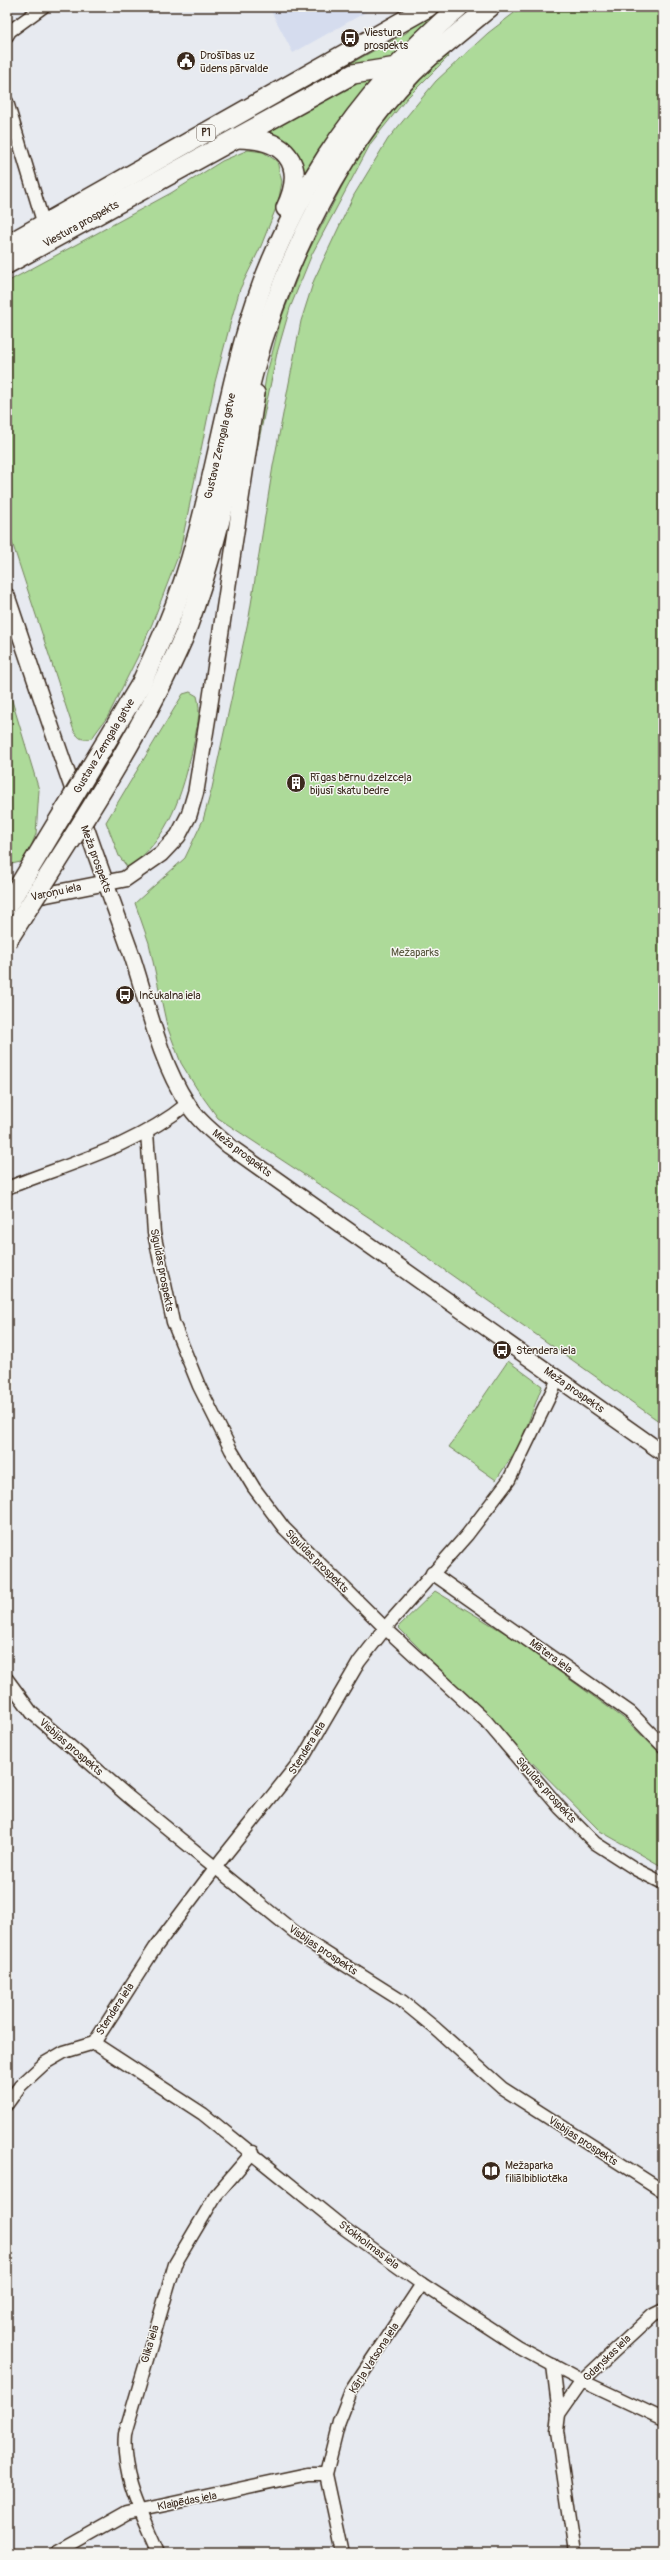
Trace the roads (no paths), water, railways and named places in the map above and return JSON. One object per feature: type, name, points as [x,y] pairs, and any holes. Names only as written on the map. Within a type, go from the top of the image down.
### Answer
[{"type":"main road","name":"Viestura prospekts","points":[[7,245],[428,7]]},
{"type":"main road","name":"Gustava Zemgala gatve","points":[[7,906],[141,684],[167,626],[182,589],[199,536],[230,397],[245,338],[263,283],[302,196],[345,127],[393,68],[459,7]]},
{"type":"main road","name":"Viestura prospekts","points":[[7,264],[353,74],[393,68],[428,58],[490,7]]},
{"type":"main road","name":"Gustava Zemgala gatve","points":[[7,941],[138,730],[166,679],[184,636],[206,576],[252,374],[268,320],[290,265],[345,157],[378,112],[428,58]]},
{"type":"main road","points":[[237,138],[265,140],[278,147],[285,153],[293,169],[292,196],[275,232],[263,283]]},
{"type":"street","points":[[7,36],[10,31],[43,7]]},
{"type":"street","points":[[7,102],[44,225]]},
{"type":"street","name":"Varoņu iela","points":[[7,902],[105,882],[125,880],[150,863],[178,836],[189,816],[196,791],[246,459],[263,371],[268,320]]},
{"type":"street","name":"Meža prospekts","points":[[7,596],[66,775],[141,981],[161,1048],[187,1104],[206,1125],[229,1146],[663,1453]]},
{"type":"street","points":[[7,1188],[147,1132],[187,1104]]},
{"type":"street","name":"Siguldas prospekts","points":[[147,1132],[154,1233],[160,1272],[173,1322],[199,1386],[234,1456],[254,1488],[284,1528],[385,1628],[486,1721],[560,1808],[595,1843],[637,1870],[663,1883]]},
{"type":"street","name":"Stendera iela","points":[[7,2104],[20,2086],[45,2062],[64,2052],[94,2043],[155,1948],[215,1868],[304,1756],[355,1667],[385,1628],[467,1535],[509,1480],[558,1379]]},
{"type":"street","name":"Mātera iela","points":[[432,1573],[631,1713],[663,1746]]},
{"type":"street","name":"Visbijas prospekts","points":[[7,1679],[32,1713],[215,1868],[302,1938],[402,2001],[435,2028],[502,2088],[663,2191]]},
{"type":"street","name":"Stokholmas iela","points":[[94,2043],[203,2114],[253,2152],[345,2229],[422,2284],[517,2346],[582,2381],[663,2418]]},
{"type":"street","name":"Glika iela","points":[[159,2553],[141,2510],[124,2461],[125,2434],[175,2264],[216,2196],[253,2152]]},
{"type":"street","name":"Kārļa Vatsona iela","points":[[343,2553],[326,2474],[339,2422],[351,2391],[422,2284]]},
{"type":"street","name":"Gdaņskas iela","points":[[559,2414],[582,2381],[653,2315],[663,2310]]},
{"type":"street","points":[[553,2365],[559,2414],[558,2437],[575,2553]]},
{"type":"street","name":"Klaipēdas iela","points":[[56,2553],[127,2513],[230,2493],[308,2474],[326,2474]]},
{"type":"place","name":"Viestura prospekts","points":[[350,38]]},
{"type":"place","name":"Drošības uz ūdens pārvalde","points":[[186,61]]},
{"type":"place","name":"Rīgas bērnu dzelzceļa bijusī skatu bedre","points":[[296,783]]},
{"type":"place","name":"Inčukalna iela","points":[[125,995]]},
{"type":"place","name":"Stendera iela","points":[[502,1350]]},
{"type":"place","name":"Mežaparka filiālbibliotēka","points":[[491,2171]]},
{"type":"park label","name":"Mežaparks","points":[[415,952]]}]
